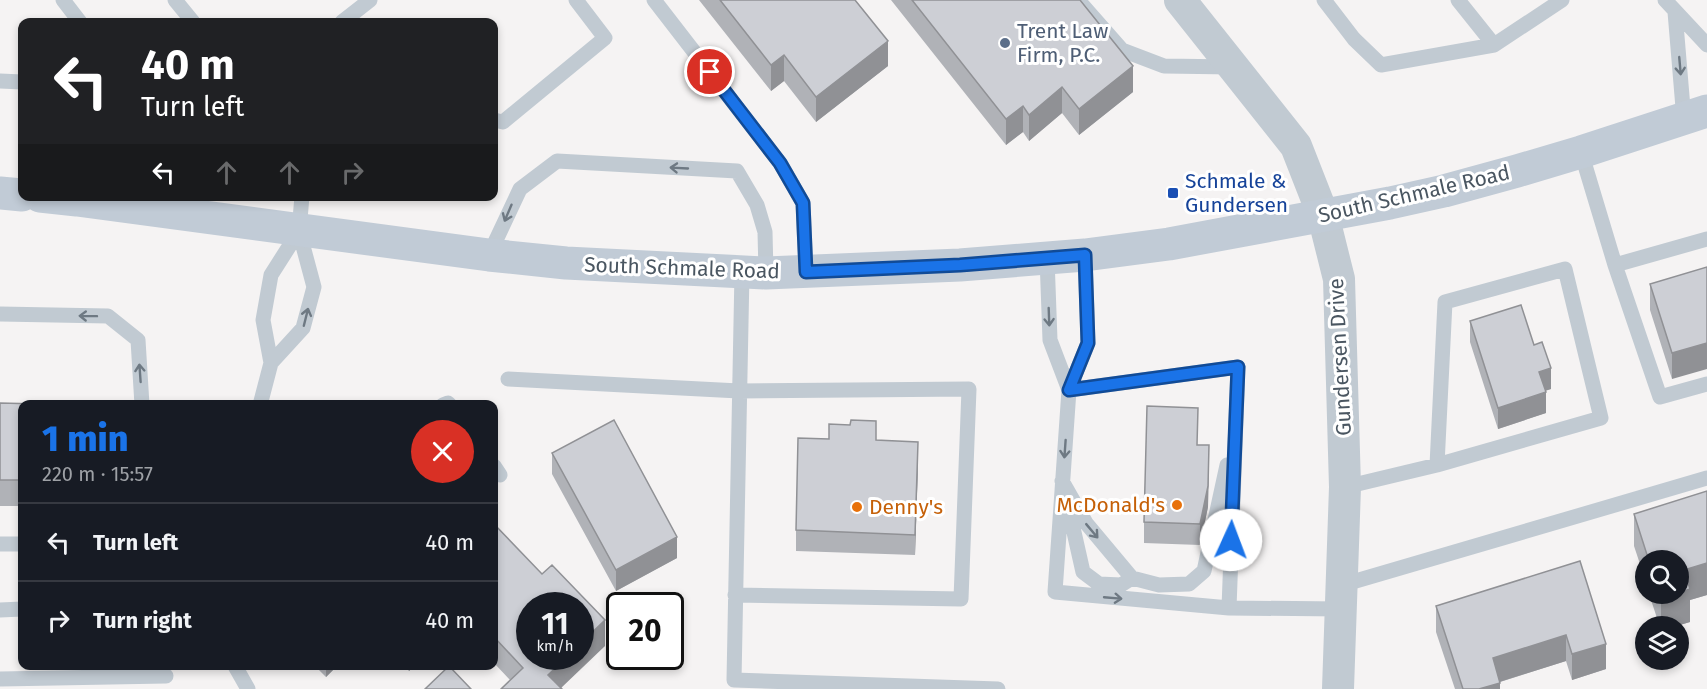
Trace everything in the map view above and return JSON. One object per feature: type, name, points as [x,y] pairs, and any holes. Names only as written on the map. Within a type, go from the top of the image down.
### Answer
[{"type":"main road","name":"South Schmale Road","points":[[84,201],[299,231],[566,263],[754,273],[960,265],[1085,255],[1169,244],[1390,203],[1444,191],[1696,116]]},
{"type":"main road","points":[[0,193],[18,195]]},
{"type":"street","name":"Gundersen Drive","points":[[1180,0],[1296,146],[1323,215],[1339,279],[1345,487],[1338,689]]},
{"type":"lane","points":[[63,0],[77,18]]},
{"type":"lane","points":[[175,0],[190,18]]},
{"type":"lane","points":[[347,18],[370,0]]},
{"type":"lane","points":[[498,121],[502,122],[604,38],[576,0]]},
{"type":"lane","points":[[654,0],[780,163],[803,203],[806,272]]},
{"type":"lane","points":[[1078,0],[1122,50],[1164,66],[1234,67]]},
{"type":"lane","points":[[1324,0],[1354,39],[1381,65],[1494,45],[1562,0]]},
{"type":"lane","points":[[1458,0],[1494,45]]},
{"type":"lane","points":[[1670,6],[1707,45]]},
{"type":"lane","points":[[1670,6],[1696,116]]},
{"type":"lane","points":[[0,81],[18,82]]},
{"type":"lane","points":[[1581,152],[1615,265],[1660,397],[1707,384]]},
{"type":"lane","points":[[489,255],[520,189],[557,161],[737,171],[757,205],[765,232],[754,273],[739,391],[734,685],[998,689]]},
{"type":"lane","points":[[271,363],[303,328],[314,286],[299,231],[302,201]]},
{"type":"lane","points":[[261,400],[271,363],[263,320],[271,275],[299,231]]},
{"type":"lane","points":[[1615,265],[1707,239]]},
{"type":"lane","points":[[1085,255],[1088,343],[1069,390],[1055,592],[1229,608],[1341,597],[1707,478]]},
{"type":"lane","points":[[1047,258],[1050,340],[1069,390]]},
{"type":"lane","points":[[1345,487],[1437,465],[1601,418],[1565,269],[1445,302],[1437,465]]},
{"type":"lane","points":[[0,314],[108,316],[138,340],[142,400]]},
{"type":"lane","points":[[1069,390],[1238,367],[1229,608]]},
{"type":"lane","points":[[508,379],[739,391],[969,388],[961,599],[735,596]]},
{"type":"lane","points":[[1062,481],[1086,523],[1132,578],[1160,585],[1189,584],[1204,571],[1235,427]]},
{"type":"lane","points":[[1062,481],[1083,572],[1099,584],[1121,585],[1132,578]]},
{"type":"lane","points":[[0,544],[18,544]]},
{"type":"lane","points":[[0,610],[18,609]]},
{"type":"lane","points":[[237,670],[248,689]]},
{"type":"lane","points":[[0,679],[167,677]]},
{"type":"building","points":[[720,0],[855,0],[888,41],[816,97],[784,55],[771,65]]},
{"type":"building","points":[[912,0],[1080,0],[1133,66],[1079,109],[1062,87],[1029,115],[1023,106],[1006,119]]},
{"type":"building","points":[[1707,267],[1707,343],[1672,353],[1650,284]]},
{"type":"building","points":[[1521,305],[1534,345],[1542,342],[1551,368],[1539,372],[1546,392],[1498,408],[1470,321]]},
{"type":"building","points":[[0,403],[18,403],[18,480],[0,480]]},
{"type":"building","name":"McDonald's","points":[[1147,406],[1198,408],[1197,445],[1209,445],[1208,486],[1200,524],[1144,522]]},
{"type":"building","points":[[614,420],[677,537],[616,570],[552,453]]},
{"type":"building","name":"Denny's","points":[[851,420],[876,421],[876,440],[918,442],[915,535],[796,530],[798,438],[829,439],[829,424],[850,425]]},
{"type":"building","points":[[1707,491],[1707,563],[1689,568],[1689,550],[1645,550],[1634,514]]},
{"type":"building","points":[[498,528],[542,574],[552,565],[578,592],[516,592],[516,661],[498,641]]},
{"type":"building","points":[[1580,561],[1606,644],[1572,654],[1566,635],[1493,658],[1500,683],[1479,689],[1463,689],[1436,606]]},
{"type":"building","points":[[594,609],[605,620],[594,631]]},
{"type":"building","points":[[445,670],[453,670],[471,689],[425,689]]},
{"type":"building","points":[[521,670],[553,670],[548,675],[562,689],[501,689]]},
{"type":"place","name":"Trent Law Firm, P.C.","points":[[1005,43]]},
{"type":"place","name":"Schmale & Gundersen","points":[[1173,193]]},
{"type":"place","name":"McDonald's","points":[[1177,505]]},
{"type":"place","name":"Denny's","points":[[857,507]]},
{"type":"route","points":[[710,72],[780,163],[803,203],[806,272],[960,265],[1085,255],[1088,343],[1069,390],[1238,367],[1231,540]]}]
